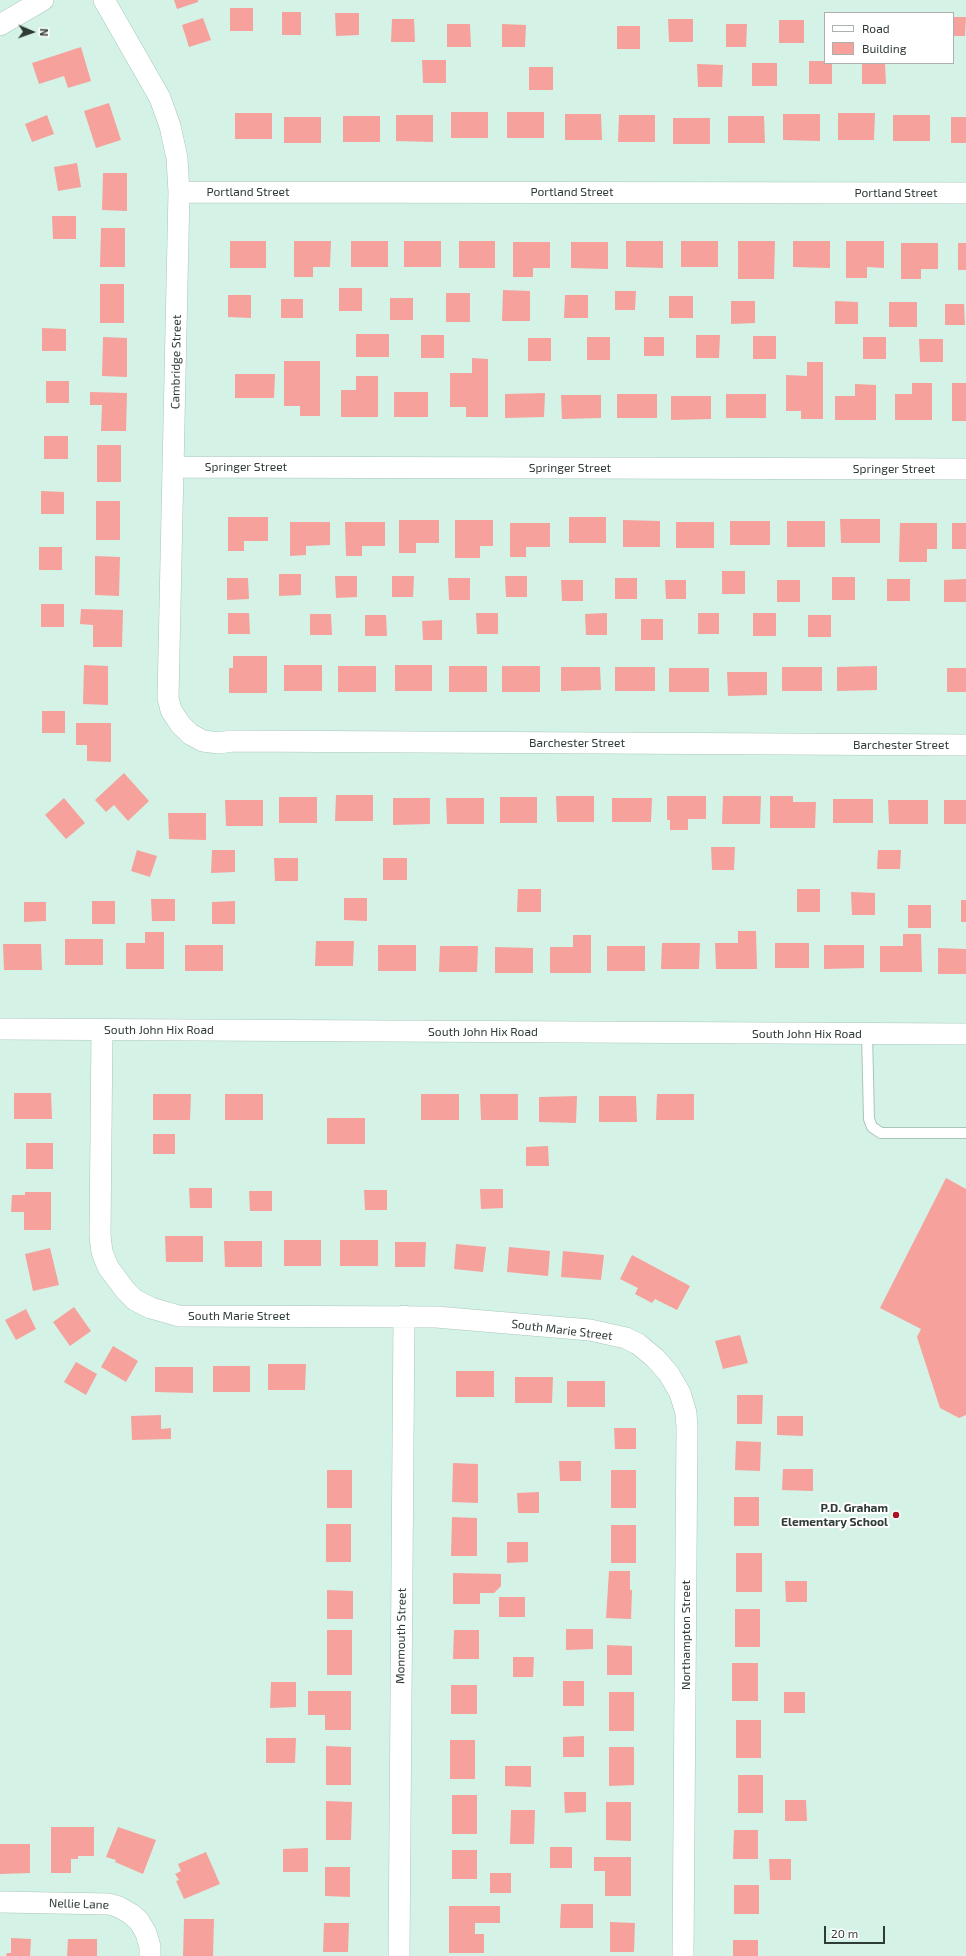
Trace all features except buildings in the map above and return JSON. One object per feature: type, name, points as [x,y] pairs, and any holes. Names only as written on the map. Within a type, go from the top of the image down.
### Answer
[{"type":"street","points":[[0,24],[43,0]]},
{"type":"street","name":"Cambridge Street","points":[[104,0],[160,98],[170,126],[177,158],[179,192],[168,698],[171,710],[180,724],[190,734]]},
{"type":"street","name":"Portland Street","points":[[179,192],[966,193]]},
{"type":"street","name":"Springer Street","points":[[174,467],[966,469]]},
{"type":"street","name":"Barchester Street","points":[[190,734],[203,740],[219,743],[240,741],[966,745]]},
{"type":"street","name":"South John Hix Road","points":[[0,1029],[966,1034]]},
{"type":"street","name":"South Marie Street","points":[[102,1030],[100,1236],[102,1252],[108,1267],[125,1290],[135,1300],[151,1308],[179,1316],[436,1317],[590,1330],[626,1338]]},
{"type":"street","name":"Monmouth Street","points":[[398,1956],[404,1316]]},
{"type":"street","name":"Northampton Street","points":[[626,1338],[647,1351],[669,1374],[680,1393],[686,1413],[683,1956]]},
{"type":"street","name":"Nellie Lane","points":[[0,1902],[108,1904],[119,1907],[131,1914],[146,1933],[150,1947],[150,1956]]},
{"type":"lane","points":[[867,1034],[869,1119],[872,1127],[876,1131],[885,1133],[966,1133]]},
{"type":"place","name":"P.D. Graham Elementary School","points":[[896,1515]]}]
